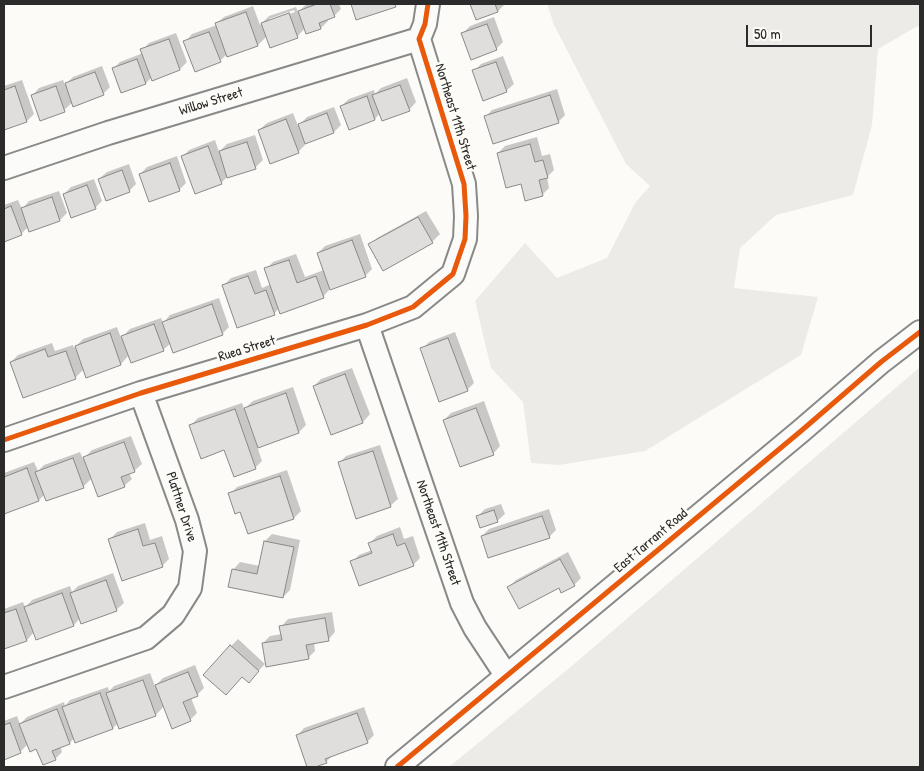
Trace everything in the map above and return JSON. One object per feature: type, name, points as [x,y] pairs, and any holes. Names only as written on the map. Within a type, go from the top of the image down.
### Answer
[{"type":"street","points":[[419,39],[425,24],[428,4]]},
{"type":"street","name":"Willow Street","points":[[4,168],[108,133],[419,39]]},
{"type":"street","name":"Northeast 11th Street","points":[[419,39],[464,184],[465,239]]},
{"type":"street","name":"Ruea Street","points":[[4,440],[141,393],[367,325],[413,307],[453,274],[465,239]]},
{"type":"street","name":"Northeast 11th Street","points":[[367,325],[462,603],[475,628],[506,675]]},
{"type":"street","name":"East Tarrant Road","points":[[396,767],[801,431],[881,362],[920,332]]},
{"type":"street","name":"Plattner Drive","points":[[4,687],[146,638],[173,615],[190,588],[195,551],[187,520],[141,393]]},
{"type":"shaded area","points":[[547,4],[920,4],[920,26],[878,49],[872,125],[853,195],[776,215],[740,248],[734,288],[818,297],[801,355],[645,451],[559,465],[531,463],[523,402],[491,368],[475,301],[525,243],[557,278],[607,258],[635,203],[650,186],[626,164],[554,25]]},
{"type":"shaded area","points":[[920,367],[920,767],[449,767],[573,665]]},
{"type":"building","points":[[317,4],[330,4],[335,17],[319,23],[321,29],[306,34],[298,11]]},
{"type":"building","points":[[351,4],[395,4],[396,7],[356,20]]},
{"type":"building","points":[[470,4],[495,4],[498,12],[476,20]]},
{"type":"building","points":[[246,12],[258,46],[227,57],[215,23]]},
{"type":"building","points":[[289,13],[298,38],[270,48],[261,23]]},
{"type":"building","points":[[487,24],[497,50],[471,60],[461,33]]},
{"type":"building","points":[[209,32],[221,62],[195,72],[183,41]]},
{"type":"building","points":[[169,39],[180,70],[152,81],[140,49]]},
{"type":"building","points":[[137,59],[146,84],[121,93],[112,68]]},
{"type":"building","points":[[496,62],[507,92],[483,101],[472,70]]},
{"type":"building","points":[[95,72],[104,95],[73,107],[65,83]]},
{"type":"building","points":[[400,85],[410,111],[382,121],[372,95]]},
{"type":"building","points":[[15,86],[27,122],[4,130],[4,90]]},
{"type":"building","points":[[56,86],[65,112],[40,121],[31,95]]},
{"type":"building","points":[[550,95],[559,123],[493,144],[484,116]]},
{"type":"building","points":[[367,96],[375,120],[349,130],[340,106]]},
{"type":"building","points":[[327,113],[334,133],[305,144],[298,124]]},
{"type":"building","points":[[286,119],[299,153],[270,164],[258,130]]},
{"type":"building","points":[[247,142],[256,169],[227,178],[219,151]]},
{"type":"building","points":[[530,144],[535,162],[543,160],[548,178],[539,180],[543,196],[525,201],[521,184],[506,188],[497,153]]},
{"type":"building","points":[[208,146],[222,184],[195,194],[181,156]]},
{"type":"building","points":[[170,163],[180,191],[149,202],[139,174]]},
{"type":"building","points":[[122,170],[130,192],[106,201],[98,179]]},
{"type":"building","points":[[87,185],[96,209],[71,218],[63,194]]},
{"type":"building","points":[[52,197],[60,221],[29,232],[21,208]]},
{"type":"building","points":[[11,206],[22,235],[4,242],[4,209]]},
{"type":"building","points":[[418,217],[433,243],[383,271],[368,244]]},
{"type":"building","points":[[352,240],[366,277],[330,290],[317,253]]},
{"type":"building","points":[[289,260],[297,283],[316,276],[324,298],[280,314],[264,268]]},
{"type":"building","points":[[248,276],[255,294],[266,290],[275,315],[237,328],[222,285]]},
{"type":"building","points":[[212,304],[223,335],[173,353],[162,322]]},
{"type":"building","points":[[154,324],[164,351],[131,363],[121,336]]},
{"type":"building","points":[[110,333],[121,365],[86,378],[75,346]]},
{"type":"building","points":[[448,338],[468,391],[439,402],[420,348]]},
{"type":"building","points":[[45,349],[48,357],[66,351],[76,379],[23,398],[10,362]]},
{"type":"building","points":[[345,374],[363,423],[331,435],[313,386]]},
{"type":"building","points":[[286,393],[299,433],[258,448],[244,408]]},
{"type":"building","points":[[476,408],[494,455],[460,467],[443,420]]},
{"type":"building","points":[[235,409],[256,469],[234,477],[224,450],[201,459],[189,425]]},
{"type":"building","points":[[124,442],[135,472],[121,477],[125,487],[98,497],[83,457]]},
{"type":"building","points":[[373,451],[391,507],[356,519],[338,462]]},
{"type":"building","points":[[73,458],[84,488],[46,501],[35,472]]},
{"type":"building","points":[[27,468],[39,501],[4,514],[4,477]]},
{"type":"building","points":[[280,476],[294,519],[248,534],[240,512],[235,514],[228,493]]},
{"type":"building","points":[[494,510],[498,522],[480,528],[476,516]]},
{"type":"building","points":[[542,516],[550,538],[488,558],[481,536]]},
{"type":"building","points":[[138,529],[143,546],[155,543],[163,567],[122,581],[108,539]]},
{"type":"building","points":[[393,534],[397,546],[405,543],[414,566],[359,586],[350,561],[372,553],[368,543]]},
{"type":"building","points":[[264,541],[294,547],[283,598],[228,587],[232,569],[257,574]]},
{"type":"building","points":[[560,559],[575,586],[561,593],[559,588],[519,609],[507,587]]},
{"type":"building","points":[[106,580],[117,611],[81,624],[70,593]]},
{"type":"building","points":[[62,593],[74,626],[36,640],[24,607]]},
{"type":"building","points":[[16,609],[27,641],[4,649],[4,613]]},
{"type":"building","points":[[325,618],[329,641],[306,645],[309,659],[266,667],[262,643],[282,640],[279,626]]},
{"type":"building","points":[[230,645],[259,671],[249,683],[242,677],[226,695],[203,675]]},
{"type":"building","points":[[188,672],[198,696],[183,702],[191,721],[172,729],[155,685]]},
{"type":"building","points":[[143,680],[156,716],[119,729],[106,693]]},
{"type":"building","points":[[100,693],[113,729],[75,743],[62,707]]},
{"type":"building","points":[[57,709],[70,744],[52,751],[56,760],[43,765],[36,749],[30,752],[19,724]]},
{"type":"building","points":[[357,713],[368,743],[325,759],[327,763],[315,767],[307,767],[296,735]]},
{"type":"building","points":[[10,723],[21,753],[4,760],[4,725]]},
{"type":"cycle path","points":[[4,440],[141,393],[367,325],[413,307],[453,274],[465,239],[464,184],[419,39],[425,24],[428,4]]},
{"type":"cycle path","points":[[397,767],[801,431],[881,362],[920,332]]}]
